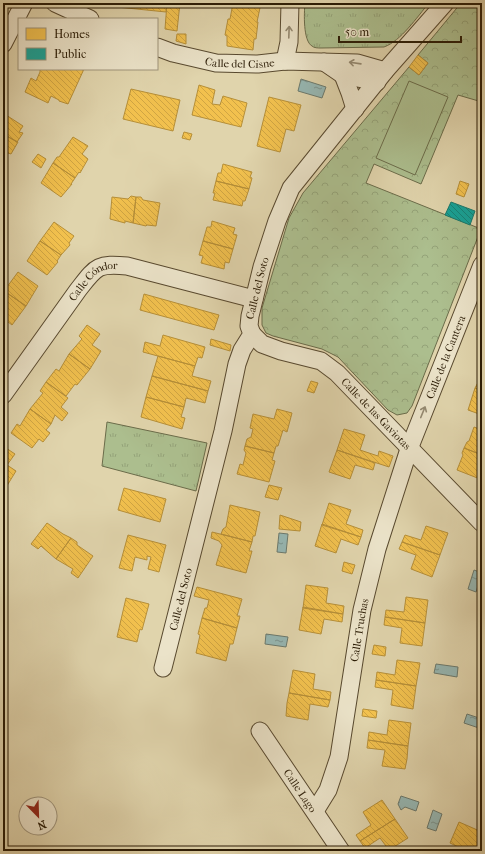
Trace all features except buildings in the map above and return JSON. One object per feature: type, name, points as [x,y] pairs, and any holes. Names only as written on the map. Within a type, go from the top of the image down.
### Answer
[{"type":"street","points":[[3,44],[24,3]]},
{"type":"street","points":[[55,3],[88,18]]},
{"type":"street","points":[[285,61],[289,42],[290,3]]},
{"type":"street","name":"Calle del Soto","points":[[163,668],[223,431],[237,364],[242,350],[252,334],[249,326],[254,299],[262,267],[277,221],[291,188],[381,77],[445,3]]},
{"type":"street","name":"Calle del Cisne","points":[[158,47],[216,63],[258,64],[285,61],[356,63],[381,77]]},
{"type":"street","points":[[324,62],[343,75],[381,77]]},
{"type":"street","points":[[343,75],[355,109]]},
{"type":"street","name":"Calle Cóndor","points":[[3,395],[78,290],[91,274],[100,267],[110,264],[127,266],[254,299]]},
{"type":"street","name":"Calle de la Cantera","points":[[409,449],[482,264]]},
{"type":"street","name":"Calle de las Gaviotas","points":[[252,334],[262,344],[281,351],[321,361],[337,373],[482,523]]},
{"type":"street","name":"Calle Truchas","points":[[315,811],[328,790],[339,757],[362,610],[377,550],[409,449]]},
{"type":"street","name":"Calle Lago","points":[[260,731],[341,851]]},
{"type":"green space","points":[[305,3],[429,3],[397,40],[384,47],[316,48],[309,43],[307,39],[304,13]]},
{"type":"green space","points":[[461,3],[482,3],[482,102],[458,95],[421,184],[374,164],[366,183],[481,229],[412,406],[407,413],[397,415],[388,410],[338,357],[322,349],[266,333],[262,325],[262,308],[289,218],[303,193],[409,67],[419,75],[428,63],[418,55]]},
{"type":"green space","points":[[409,81],[448,97],[415,175],[376,158]]},
{"type":"green space","points":[[107,422],[207,443],[196,491],[102,466]]},
{"type":"water","points":[[301,79],[326,87],[322,98],[298,91]]},
{"type":"water","points":[[279,533],[288,534],[286,553],[277,552]]},
{"type":"water","points":[[474,570],[482,573],[476,592],[468,589]]},
{"type":"water","points":[[266,634],[288,637],[286,647],[265,644]]},
{"type":"water","points":[[436,664],[458,667],[457,677],[434,673]]},
{"type":"water","points":[[467,714],[482,719],[482,729],[464,723]]},
{"type":"water","points":[[401,796],[419,802],[416,811],[405,807],[401,810],[398,804]]},
{"type":"water","points":[[433,810],[442,814],[436,831],[427,828]]}]
